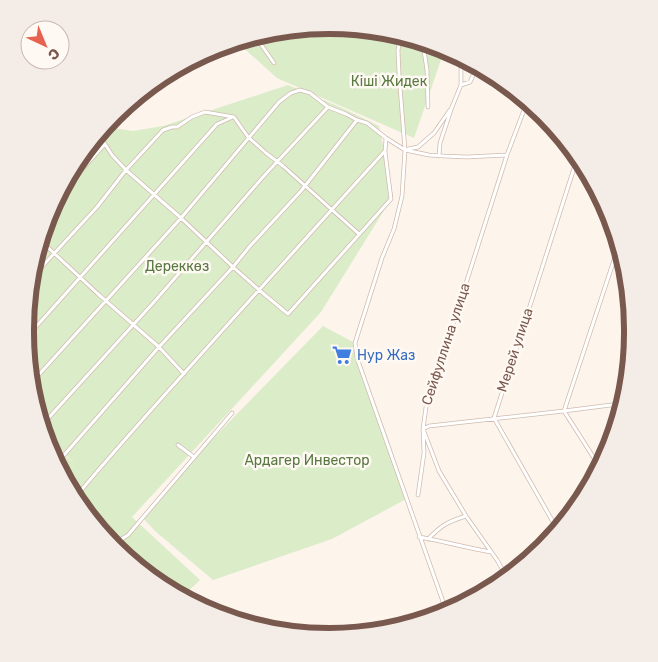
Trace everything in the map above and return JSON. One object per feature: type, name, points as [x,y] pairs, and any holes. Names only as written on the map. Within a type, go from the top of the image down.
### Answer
[{"type":"street","points":[[260,42],[274,63]]},
{"type":"street","points":[[399,42],[399,74],[405,150],[402,196],[394,229],[382,258],[355,343],[357,358],[444,605]]},
{"type":"street","points":[[424,49],[427,70],[428,107]]},
{"type":"street","points":[[439,156],[440,143],[452,107],[462,85],[461,65]]},
{"type":"street","points":[[462,85],[470,82],[475,72]]},
{"type":"street","points":[[37,377],[181,218],[279,102],[291,93],[300,90],[310,93],[328,107],[367,123],[405,150],[439,156],[507,155]]},
{"type":"street","points":[[47,420],[328,107]]},
{"type":"street","points":[[405,150],[418,147],[434,132],[452,107]]},
{"type":"street","name":"Сейфуллина улица","points":[[503,571],[466,516],[439,471],[423,429],[426,400],[507,155],[525,108]]},
{"type":"street","points":[[39,269],[97,207],[126,170],[163,130],[172,127],[177,128],[192,117],[205,112],[234,117],[248,137],[359,234]]},
{"type":"street","points":[[34,329],[216,124],[234,117]]},
{"type":"street","points":[[61,458],[305,185],[357,120]]},
{"type":"street","points":[[102,140],[126,170],[288,314],[391,199],[385,152],[386,138]]},
{"type":"street","points":[[78,174],[105,144]]},
{"type":"street","points":[[80,491],[259,290],[385,152]]},
{"type":"street","name":"Мерей улица","points":[[494,418],[575,166]]},
{"type":"street","points":[[46,245],[159,347],[184,374]]},
{"type":"street","points":[[564,411],[615,256]]},
{"type":"street","points":[[418,495],[424,453],[423,429],[429,426],[615,404]]},
{"type":"street","points":[[564,411],[596,461]]},
{"type":"street","points":[[119,541],[128,535],[232,413]]},
{"type":"street","points":[[494,418],[554,524]]},
{"type":"street","points":[[178,445],[194,457]]},
{"type":"street","points":[[428,539],[442,525],[466,516]]},
{"type":"street","points":[[419,538],[491,552]]},
{"type":"green space","name":"Кіші Жидек","points":[[348,34],[387,39],[442,56],[414,138],[277,78],[242,47],[290,36]]},
{"type":"green space","name":"Дереккөз","points":[[288,85],[379,126],[393,196],[321,312],[132,517],[200,580],[187,592],[149,567],[120,542],[95,513],[73,481],[57,448],[75,464],[55,443],[49,428],[39,391],[34,352],[34,310],[39,271],[49,234],[73,181],[95,149],[113,128],[133,131],[163,126]]},
{"type":"green space","name":"Ардагер Инвестор","points":[[323,326],[353,342],[408,498],[332,539],[213,580],[155,531],[142,517],[185,467]]},
{"type":"place","name":"Нур Жаз","points":[[342,355]]}]
